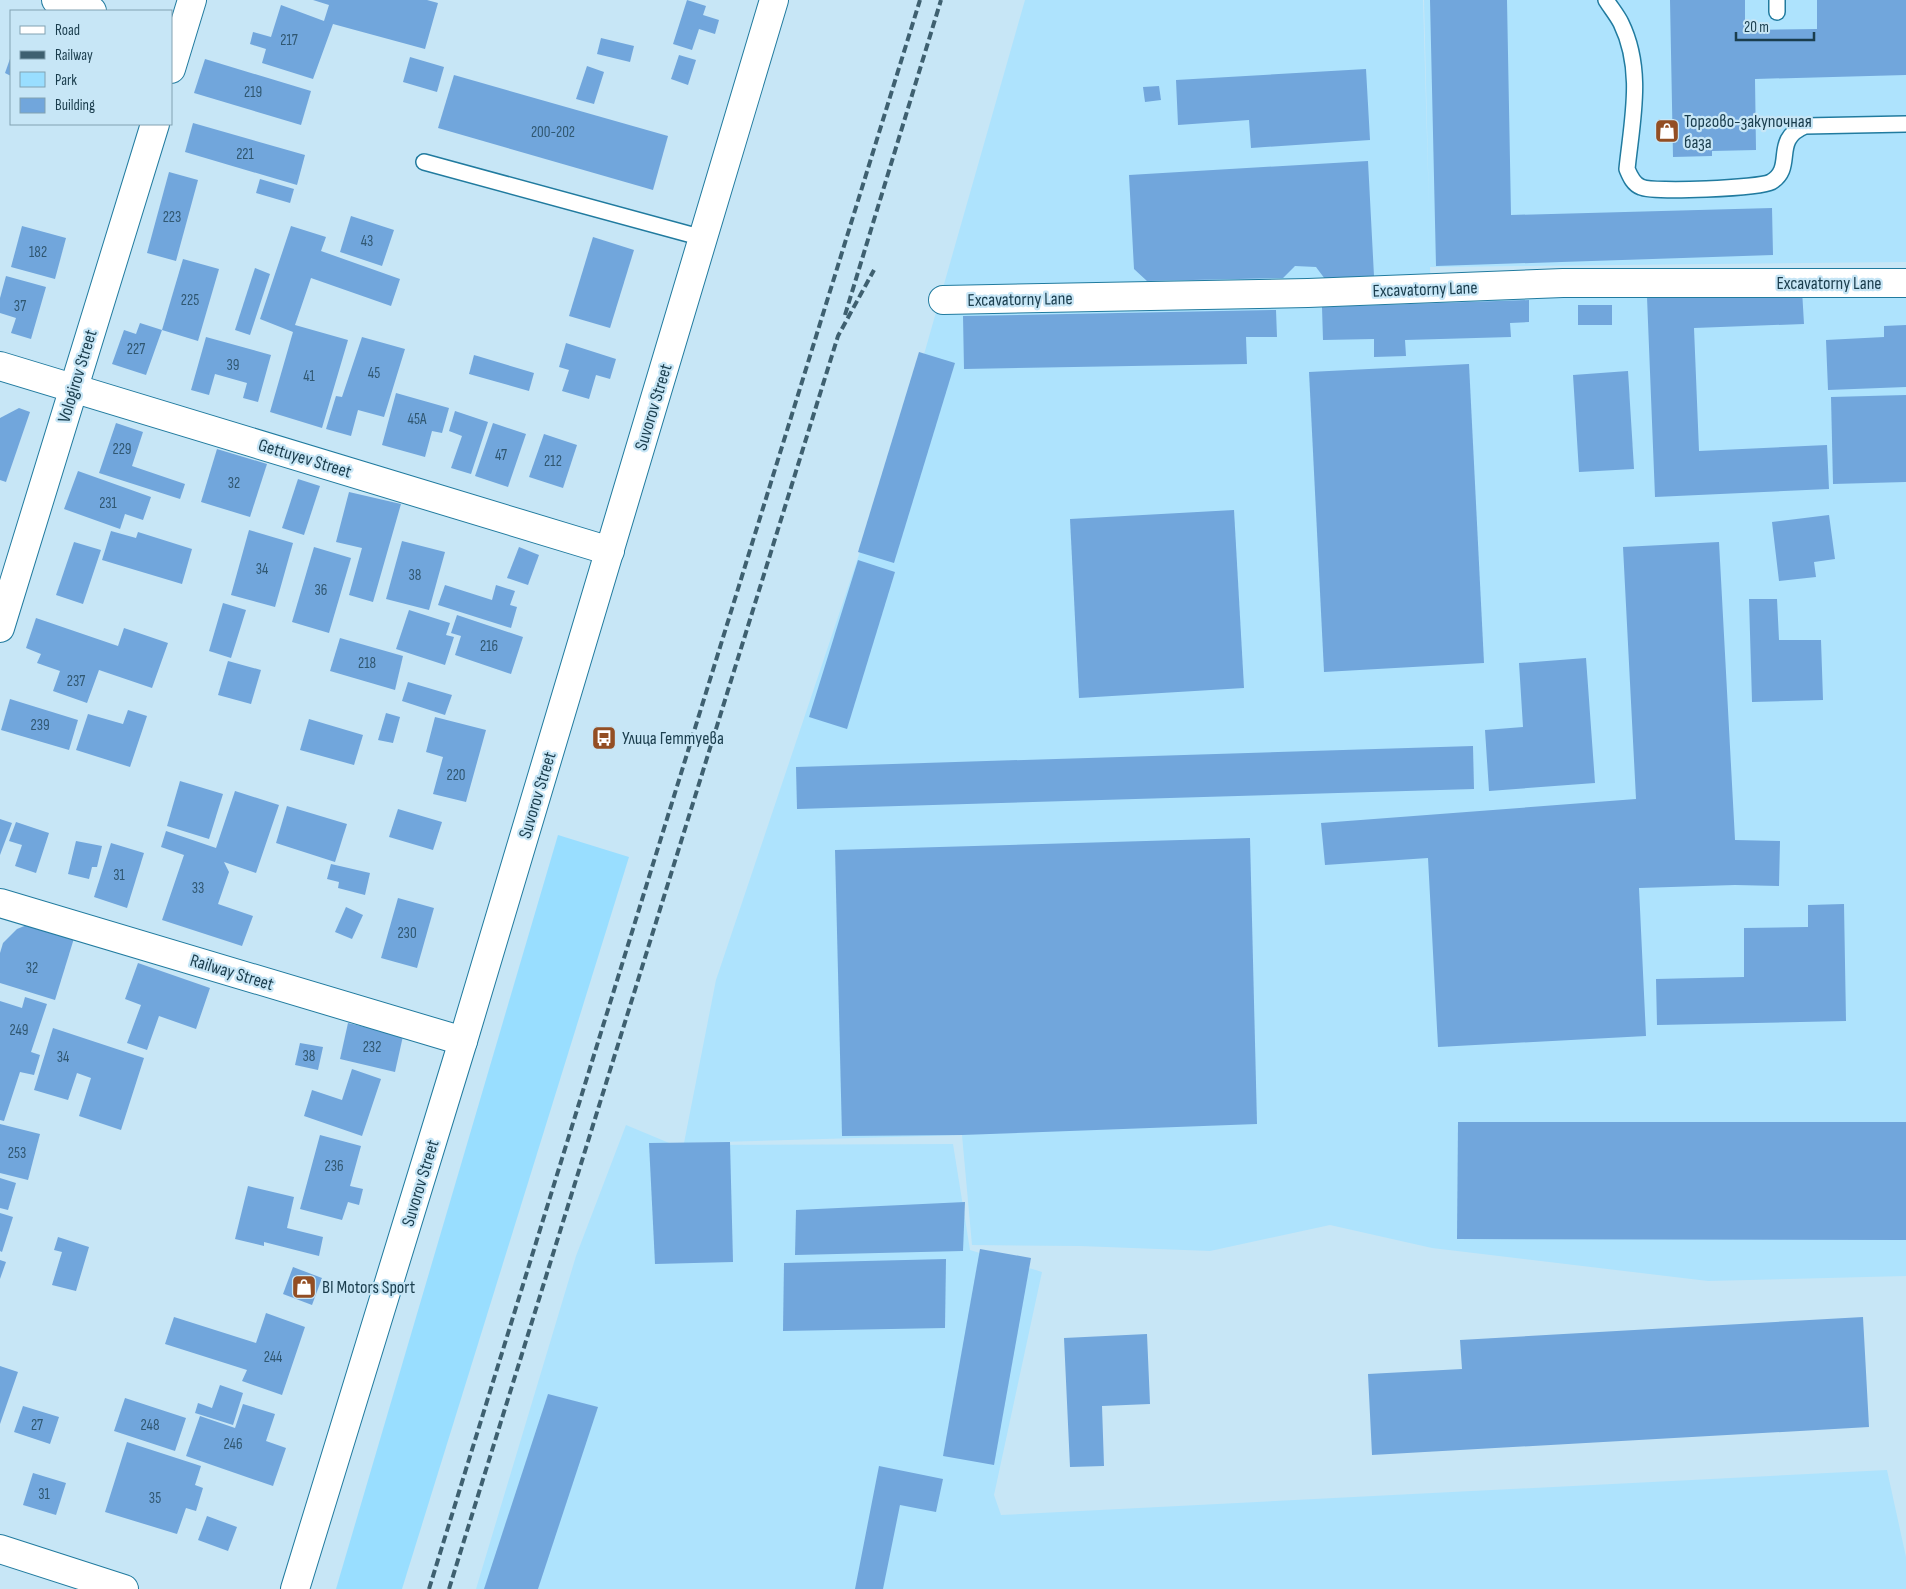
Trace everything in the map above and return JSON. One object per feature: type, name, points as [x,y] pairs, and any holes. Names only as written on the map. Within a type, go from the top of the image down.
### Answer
[{"type":"street","points":[[56,0],[89,10]]},
{"type":"street","points":[[172,63],[176,37],[192,0]]},
{"type":"street","name":"Suvorov Street","points":[[295,1589],[463,1041],[774,0]]},
{"type":"street","name":"Vologirov Street","points":[[0,628],[155,125]]},
{"type":"street","name":"Excavatorny Lane","points":[[943,300],[1308,293],[1563,283],[1906,283]]},
{"type":"street","name":"Gettuyev Street","points":[[0,366],[610,551]]},
{"type":"street","name":"Railway Street","points":[[0,903],[463,1041]]},
{"type":"street","points":[[0,1549],[124,1589]]},
{"type":"lane","points":[[1606,0],[1621,23],[1632,52],[1636,85],[1627,169],[1632,180],[1641,187],[1658,189],[1710,189],[1765,185],[1778,177],[1782,169],[1787,139],[1795,130],[1805,126],[1906,124]]},
{"type":"lane","points":[[424,162],[703,238]]},
{"type":"shaded area","points":[[1025,0],[1423,0],[1429,208],[1424,0],[1906,0],[1906,262],[1430,267],[1431,299],[1906,287],[1906,1276],[1708,1281],[1432,1248],[1330,1225],[1210,1251],[1080,1246],[972,1245],[962,1135],[684,1143],[716,980],[911,400]]},
{"type":"shaded area","points":[[626,1125],[674,1145],[953,1144],[970,1250],[1042,1272],[994,1495],[1001,1515],[1887,1470],[1906,1557],[1906,1589],[476,1589],[576,1256]]},
{"type":"green space","points":[[558,835],[629,857],[402,1589],[336,1589]]},
{"type":"building","points":[[313,0],[427,0],[438,3],[425,49],[333,24],[313,79],[262,63],[266,49],[250,44],[253,32],[271,37],[281,5],[324,21],[329,5]]},
{"type":"building","points":[[687,0],[706,6],[703,15],[719,20],[715,34],[699,29],[692,50],[673,44]]},
{"type":"building","points":[[1430,0],[1507,0],[1511,215],[1772,208],[1773,255],[1436,266]]},
{"type":"building","points":[[1670,0],[1745,0],[1745,30],[1817,29],[1817,0],[1906,0],[1906,75],[1755,79],[1756,150],[1712,151],[1712,156],[1673,157]]},
{"type":"building","points":[[601,38],[634,46],[630,62],[597,54]]},
{"type":"building","points":[[679,55],[696,60],[688,85],[671,79]]},
{"type":"building","points":[[410,57],[444,67],[437,92],[403,82]]},
{"type":"building","points":[[10,59],[10,76],[5,73]]},
{"type":"building","points":[[205,59],[311,91],[301,125],[194,93]]},
{"type":"building","points":[[587,66],[604,72],[594,104],[576,99]]},
{"type":"building","points":[[1366,69],[1370,140],[1251,148],[1249,120],[1178,125],[1176,80]]},
{"type":"building","points":[[454,75],[668,136],[653,190],[438,128]]},
{"type":"building","points":[[1159,86],[1161,100],[1145,102],[1143,87]]},
{"type":"building","points":[[193,123],[305,155],[297,185],[185,152]]},
{"type":"building","points":[[1368,161],[1374,276],[1325,279],[1316,267],[1295,266],[1283,278],[1147,281],[1134,269],[1129,175]]},
{"type":"building","points":[[169,172],[198,180],[176,261],[147,253]]},
{"type":"building","points":[[260,179],[294,189],[290,203],[256,193]]},
{"type":"building","points":[[351,216],[394,230],[382,266],[340,252]]},
{"type":"building","points":[[22,226],[66,238],[55,279],[11,267]]},
{"type":"building","points":[[291,226],[326,237],[321,251],[400,279],[391,306],[311,278],[295,325],[348,340],[322,428],[270,412],[293,332],[260,319]]},
{"type":"building","points":[[593,237],[634,250],[610,328],[569,316]]},
{"type":"building","points":[[183,259],[219,269],[198,341],[162,330]]},
{"type":"building","points":[[255,268],[270,274],[250,335],[235,330]]},
{"type":"building","points":[[6,276],[46,287],[31,339],[11,333],[16,318],[0,313],[0,298]]},
{"type":"building","points":[[1802,290],[1804,324],[1694,328],[1699,451],[1827,445],[1829,489],[1655,497],[1647,297]]},
{"type":"building","points":[[1529,300],[1529,322],[1510,323],[1511,337],[1405,340],[1406,356],[1374,357],[1374,339],[1323,340],[1322,307]]},
{"type":"building","points":[[1578,305],[1612,305],[1612,325],[1578,325]]},
{"type":"building","points":[[1276,310],[1277,337],[1246,337],[1247,364],[964,369],[963,316]]},
{"type":"building","points":[[140,323],[162,330],[146,375],[112,364],[124,330],[136,334]]},
{"type":"building","points":[[1906,325],[1906,387],[1828,390],[1826,340],[1884,337],[1884,326]]},
{"type":"building","points":[[206,337],[271,355],[258,402],[243,398],[247,383],[215,374],[209,395],[191,390]]},
{"type":"building","points":[[362,337],[405,349],[384,417],[358,410],[351,436],[326,429],[336,396],[342,397]]},
{"type":"building","points":[[566,343],[616,359],[610,379],[596,375],[589,399],[562,391],[569,370],[559,367]]},
{"type":"building","points":[[919,352],[955,363],[894,563],[858,552]]},
{"type":"building","points":[[474,355],[534,373],[529,391],[469,374]]},
{"type":"building","points":[[1469,364],[1484,663],[1324,672],[1309,372]]},
{"type":"building","points":[[1628,371],[1634,469],[1579,472],[1573,375]]},
{"type":"building","points":[[396,393],[449,408],[442,433],[432,431],[425,457],[382,445]]},
{"type":"building","points":[[1906,395],[1906,482],[1833,484],[1831,397]]},
{"type":"building","points":[[19,408],[30,412],[6,482],[0,480],[0,418]]},
{"type":"building","points":[[455,411],[488,422],[471,474],[451,468],[462,436],[449,431]]},
{"type":"building","points":[[116,423],[143,432],[132,466],[185,484],[180,499],[99,473]]},
{"type":"building","points":[[493,423],[526,434],[508,487],[475,476]]},
{"type":"building","points":[[544,434],[577,445],[563,488],[529,477]]},
{"type":"building","points":[[217,449],[267,464],[250,517],[201,502]]},
{"type":"building","points":[[78,471],[151,497],[143,520],[125,514],[120,529],[64,509]]},
{"type":"building","points":[[298,479],[320,486],[304,535],[282,528]]},
{"type":"building","points":[[349,492],[401,504],[373,602],[349,595],[362,548],[336,542]]},
{"type":"building","points":[[1234,510],[1244,688],[1079,698],[1070,519]]},
{"type":"building","points":[[1829,515],[1835,559],[1814,562],[1816,577],[1779,581],[1772,522]]},
{"type":"building","points":[[249,530],[293,543],[275,607],[231,595]]},
{"type":"building","points":[[111,531],[136,538],[138,532],[192,549],[182,584],[102,560]]},
{"type":"building","points":[[402,541],[445,552],[429,610],[386,599]]},
{"type":"building","points":[[74,542],[101,550],[83,604],[56,595]]},
{"type":"building","points":[[1719,542],[1735,840],[1780,841],[1779,886],[1735,885],[1639,888],[1646,1036],[1438,1047],[1428,858],[1325,865],[1321,823],[1636,799],[1623,547]]},
{"type":"building","points":[[314,547],[351,558],[329,633],[292,622]]},
{"type":"building","points":[[519,547],[539,555],[528,585],[507,578]]},
{"type":"building","points":[[858,560],[895,572],[847,729],[809,717]]},
{"type":"building","points":[[445,585],[492,600],[496,585],[515,591],[510,605],[517,607],[511,628],[438,605]]},
{"type":"building","points":[[1749,599],[1777,599],[1779,640],[1821,640],[1823,700],[1752,702]]},
{"type":"building","points":[[223,603],[246,610],[231,658],[209,651]]},
{"type":"building","points":[[409,610],[450,623],[446,635],[454,637],[445,665],[396,649]]},
{"type":"building","points":[[457,615],[523,637],[511,674],[455,655],[461,636],[451,633]]},
{"type":"building","points":[[36,618],[118,646],[124,628],[168,643],[152,688],[99,670],[87,703],[53,691],[60,671],[37,663],[41,654],[26,648]]},
{"type":"building","points":[[340,638],[403,656],[395,690],[330,671]]},
{"type":"building","points":[[1586,658],[1595,783],[1489,791],[1485,730],[1523,727],[1519,663]]},
{"type":"building","points":[[228,661],[261,670],[251,704],[218,695]]},
{"type":"building","points":[[408,682],[452,695],[445,715],[402,701]]},
{"type":"building","points":[[10,699],[78,720],[69,750],[1,730]]},
{"type":"building","points":[[128,710],[147,716],[130,767],[76,750],[88,714],[123,724]]},
{"type":"building","points":[[386,713],[400,717],[393,743],[378,740]]},
{"type":"building","points":[[435,717],[486,730],[466,802],[433,794],[443,757],[426,752]]},
{"type":"building","points":[[309,719],[363,735],[354,765],[300,750]]},
{"type":"building","points":[[1473,746],[1474,789],[797,809],[796,767]]},
{"type":"building","points":[[180,781],[223,794],[209,839],[167,826]]},
{"type":"building","points":[[235,791],[279,805],[256,873],[224,862],[229,872],[218,904],[253,916],[242,946],[162,920],[184,855],[161,847],[166,831],[216,848]]},
{"type":"building","points":[[287,806],[347,824],[335,862],[276,843]]},
{"type":"building","points":[[398,809],[442,822],[433,850],[389,837]]},
{"type":"building","points":[[0,819],[12,823],[0,855]]},
{"type":"building","points":[[16,822],[49,833],[36,873],[15,866],[22,845],[9,841]]},
{"type":"building","points":[[1250,838],[1257,1124],[962,1135],[842,1136],[835,850]]},
{"type":"building","points":[[76,841],[102,846],[97,867],[92,867],[89,879],[68,874]]},
{"type":"building","points":[[111,843],[144,853],[127,908],[94,897]]},
{"type":"building","points":[[331,864],[370,873],[365,895],[338,888],[339,882],[327,879]]},
{"type":"building","points":[[398,898],[434,908],[417,968],[381,958]]},
{"type":"building","points":[[1844,904],[1846,1021],[1657,1025],[1656,979],[1744,977],[1744,928],[1808,927],[1808,905]]},
{"type":"building","points":[[346,907],[363,915],[352,939],[335,932]]},
{"type":"building","points":[[34,922],[75,935],[55,1000],[0,983],[0,953],[3,943],[17,929]]},
{"type":"building","points":[[138,963],[210,988],[196,1029],[159,1016],[147,1050],[127,1043],[141,1005],[125,999]]},
{"type":"building","points":[[25,997],[47,1004],[31,1052],[40,1055],[34,1075],[20,1072],[4,1121],[0,1120],[0,1001],[22,1008]]},
{"type":"building","points":[[348,1023],[403,1036],[395,1072],[340,1059]]},
{"type":"building","points":[[53,1028],[144,1058],[121,1130],[79,1116],[91,1078],[77,1073],[68,1100],[34,1090]]},
{"type":"building","points":[[300,1043],[323,1047],[318,1070],[295,1065]]},
{"type":"building","points":[[352,1069],[381,1079],[362,1136],[304,1116],[312,1090],[342,1100]]},
{"type":"building","points":[[1458,1122],[1906,1122],[1906,1240],[1457,1239]]},
{"type":"building","points":[[0,1124],[40,1134],[28,1180],[0,1173]]},
{"type":"building","points":[[320,1135],[361,1146],[350,1186],[363,1189],[359,1205],[348,1202],[342,1220],[300,1209]]},
{"type":"building","points":[[730,1142],[733,1262],[655,1264],[649,1143]]},
{"type":"building","points":[[0,1178],[16,1183],[8,1210],[0,1208]]},
{"type":"building","points":[[248,1186],[294,1197],[287,1228],[323,1237],[319,1256],[264,1242],[264,1246],[235,1239]]},
{"type":"building","points":[[965,1202],[963,1251],[795,1255],[796,1210]]},
{"type":"building","points":[[0,1213],[13,1217],[2,1252],[0,1251]]},
{"type":"building","points":[[58,1237],[89,1247],[76,1291],[52,1285],[62,1252],[54,1250]]},
{"type":"building","points":[[980,1249],[1031,1258],[994,1465],[943,1456]]},
{"type":"building","points":[[946,1259],[945,1328],[783,1331],[784,1263]]},
{"type":"building","points":[[0,1260],[6,1262],[0,1279]]},
{"type":"building","points":[[293,1267],[322,1278],[312,1305],[283,1294]]},
{"type":"building","points":[[266,1313],[305,1327],[282,1395],[242,1381],[247,1370],[165,1344],[174,1317],[256,1343]]},
{"type":"building","points":[[1863,1317],[1869,1427],[1372,1455],[1368,1374],[1462,1369],[1460,1340]]},
{"type":"building","points":[[1147,1334],[1150,1404],[1102,1406],[1104,1466],[1070,1467],[1064,1338]]},
{"type":"building","points":[[0,1366],[18,1372],[0,1424]]},
{"type":"building","points":[[220,1385],[243,1393],[233,1425],[195,1413],[198,1403],[212,1408]]},
{"type":"building","points":[[548,1394],[598,1407],[538,1589],[484,1589]]},
{"type":"building","points":[[125,1398],[186,1418],[175,1451],[114,1431]]},
{"type":"building","points":[[243,1404],[275,1414],[266,1441],[286,1448],[273,1486],[186,1456],[200,1416],[235,1428]]},
{"type":"building","points":[[23,1406],[59,1417],[50,1444],[14,1432]]},
{"type":"building","points":[[127,1442],[201,1466],[195,1485],[203,1488],[196,1511],[186,1508],[177,1534],[105,1512]]},
{"type":"building","points":[[879,1466],[943,1479],[936,1512],[900,1505],[883,1589],[855,1589]]},
{"type":"building","points":[[33,1473],[66,1483],[56,1515],[23,1505]]},
{"type":"building","points":[[207,1516],[237,1527],[228,1551],[198,1540]]},
{"type":"railway","points":[[429,1589],[920,0]]},
{"type":"railway","points":[[845,315],[941,0]]},
{"type":"railway","points":[[449,1589],[838,336],[874,270]]},
{"type":"place","name":"Торгово-закупочная база","points":[[1667,131]]},
{"type":"place","name":"Улица Геттуева","points":[[604,738]]},
{"type":"place","name":"BI Motors Sport","points":[[304,1287]]}]
